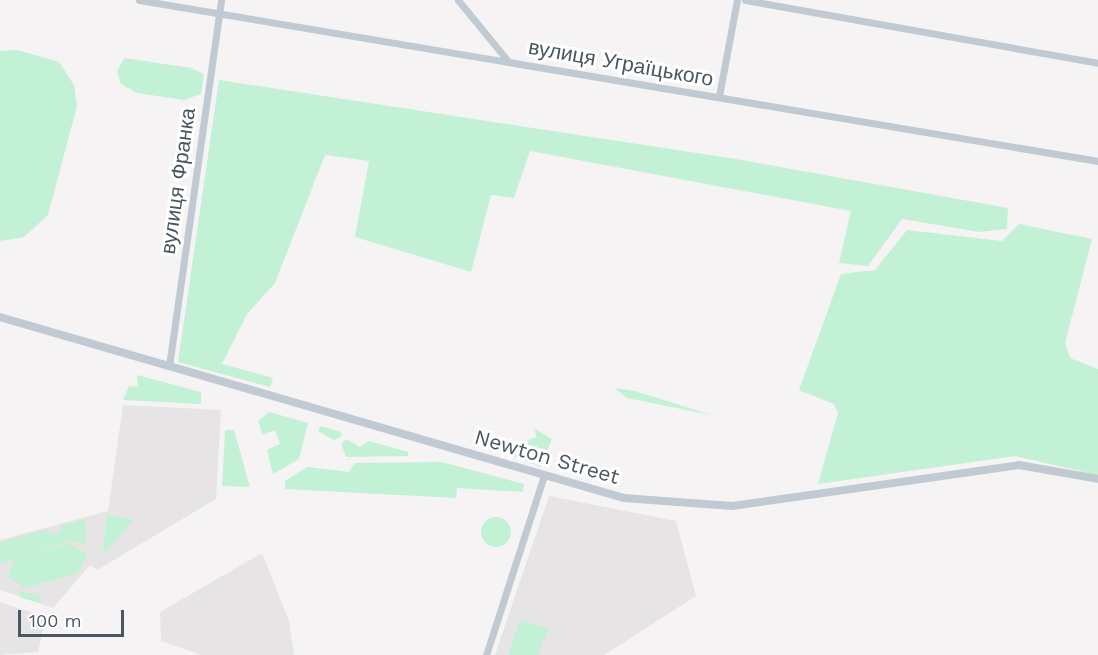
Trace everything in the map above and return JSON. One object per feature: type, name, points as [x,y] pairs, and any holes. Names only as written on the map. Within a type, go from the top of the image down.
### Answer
[{"type":"street","name":"вулиця Уграїцького","points":[[139,0],[219,16],[508,61],[1098,161]]},
{"type":"street","name":"вулиця Франка","points":[[169,366],[221,0]]},
{"type":"street","points":[[458,0],[508,61]]},
{"type":"street","points":[[719,96],[737,0]]},
{"type":"street","points":[[745,0],[1098,63]]},
{"type":"street","name":"Newton Street","points":[[0,317],[624,498],[732,506],[1019,465],[1098,479]]},
{"type":"street","points":[[486,655],[544,475]]},
{"type":"shaded area","points":[[123,405],[221,410],[216,499],[97,570],[90,565],[53,608],[0,590],[0,540],[108,511]]},
{"type":"shaded area","points":[[549,496],[676,521],[696,596],[604,655],[495,655]]},
{"type":"shaded area","points":[[262,553],[289,621],[294,655],[202,655],[161,641],[160,612]]},
{"type":"shaded area","points":[[0,602],[46,617],[38,652],[0,655]]},
{"type":"green space","points":[[18,50],[59,62],[74,85],[77,106],[48,215],[24,237],[0,241],[0,51]]},
{"type":"green space","points":[[124,58],[191,68],[204,74],[201,94],[184,100],[137,93],[121,84],[117,72]]},
{"type":"green space","points":[[219,80],[736,159],[1008,208],[1007,229],[979,232],[902,219],[868,266],[839,263],[851,211],[530,151],[514,198],[491,195],[471,272],[355,237],[369,161],[325,155],[275,283],[247,314],[222,364],[273,378],[270,387],[178,362]]},
{"type":"green space","points":[[1019,224],[1092,239],[1065,343],[1070,358],[1098,369],[1098,475],[1015,456],[818,484],[838,413],[834,404],[799,390],[841,274],[875,270],[907,230],[1002,241]]},
{"type":"green space","points":[[137,375],[201,392],[201,404],[123,400],[129,386],[138,387]]},
{"type":"green space","points":[[614,388],[635,391],[711,415],[627,398]]},
{"type":"green space","points":[[269,412],[308,423],[299,459],[273,474],[267,450],[280,444],[275,430],[263,435],[258,421]]},
{"type":"green space","points":[[321,426],[341,432],[342,436],[334,440],[318,431]]},
{"type":"green space","points":[[535,429],[552,439],[541,467],[510,455],[515,445],[536,437]]},
{"type":"green space","points":[[225,430],[234,430],[250,487],[222,486]]},
{"type":"green space","points":[[346,439],[360,447],[369,441],[408,452],[408,456],[346,457],[341,444]]},
{"type":"green space","points":[[442,462],[524,484],[523,492],[457,488],[456,498],[285,489],[285,481],[307,467],[349,472],[355,463]]},
{"type":"green space","points":[[107,514],[133,520],[105,553],[103,552]]},
{"type":"green space","points":[[496,517],[507,521],[511,532],[507,543],[496,547],[485,543],[481,532],[485,521]]},
{"type":"green space","points":[[85,519],[86,545],[69,541],[0,564],[0,542],[44,530],[58,535],[62,525]]},
{"type":"green space","points":[[69,543],[87,555],[78,573],[25,588],[8,577],[14,559]]},
{"type":"green space","points":[[19,591],[39,596],[41,603],[22,598]]},
{"type":"green space","points":[[520,620],[548,629],[538,655],[508,655]]}]
